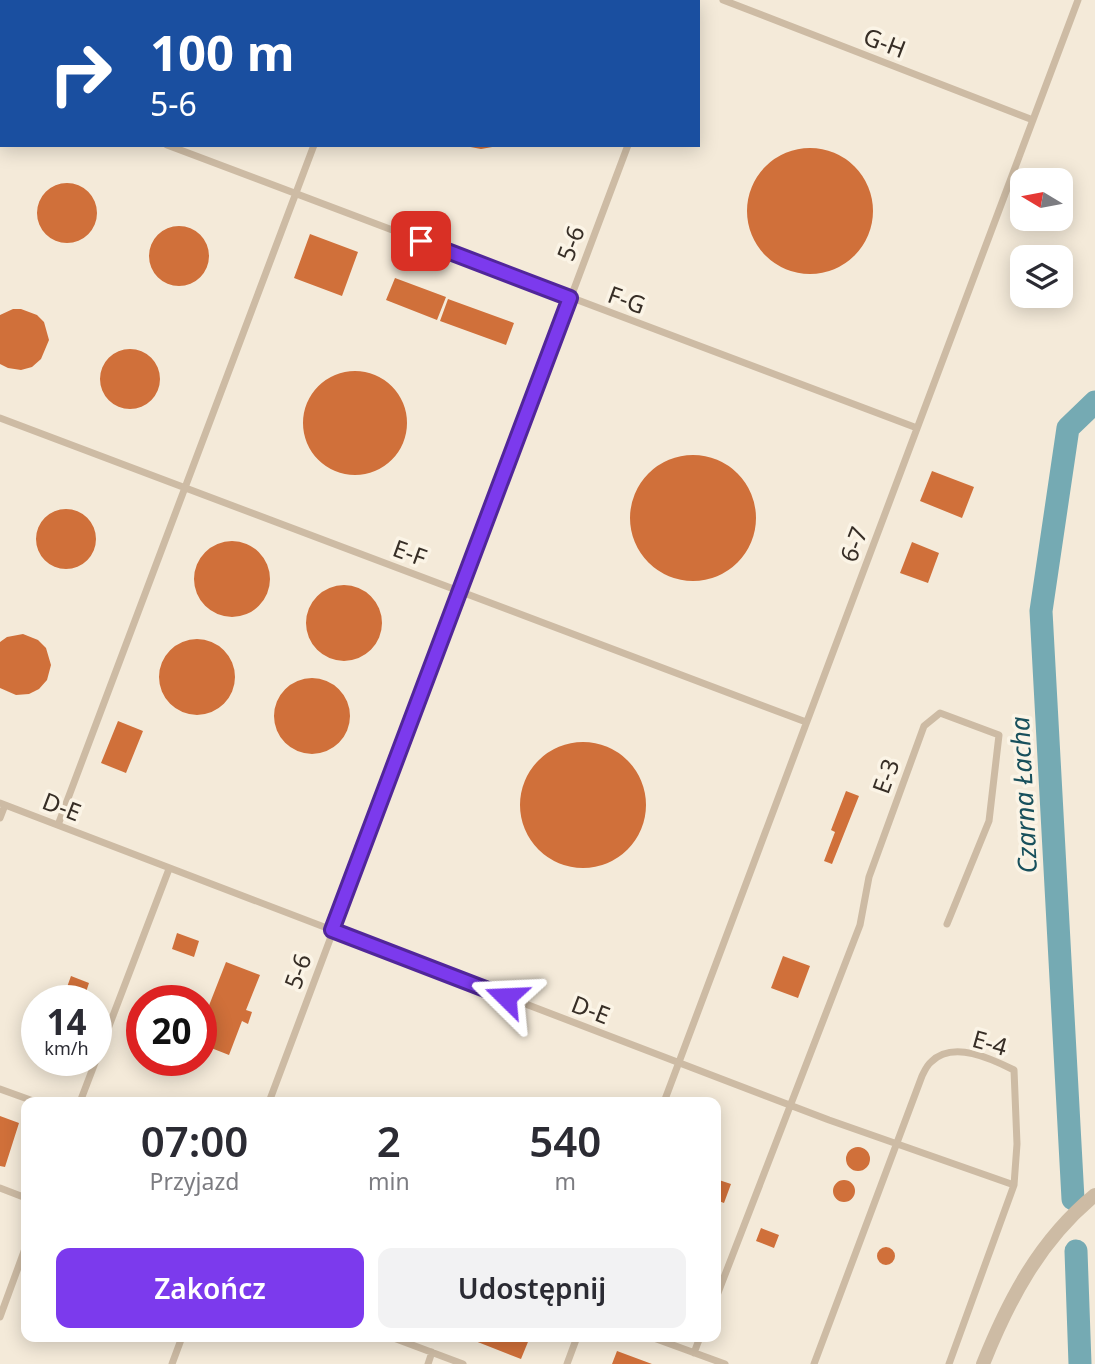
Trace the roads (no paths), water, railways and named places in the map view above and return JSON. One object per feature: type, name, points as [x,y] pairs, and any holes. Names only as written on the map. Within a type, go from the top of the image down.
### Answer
[{"type":"street","points":[[983,1364],[1023,1279],[1061,1226],[1094,1195]]},
{"type":"lane","name":"G-H","points":[[723,0],[1033,120]]},
{"type":"lane","name":"6-7","points":[[666,1097],[1077,0]]},
{"type":"lane","name":"F-G","points":[[172,147],[917,428]]},
{"type":"lane","points":[[58,825],[313,147]]},
{"type":"lane","name":"5-6","points":[[271,1097],[627,147]]},
{"type":"lane","name":"E-F","points":[[0,418],[806,722]]},
{"type":"lane","name":"E-3","points":[[792,1106],[860,925],[869,877],[920,738],[925,726],[940,713],[999,735],[989,821],[947,923]]},
{"type":"lane","points":[[0,818],[3,804]]},
{"type":"lane","name":"D-E","points":[[3,804],[792,1106],[1014,1185]]},
{"type":"lane","points":[[82,1097],[169,869]]},
{"type":"lane","name":"E-4","points":[[897,1144],[922,1076],[931,1061],[949,1053],[971,1052],[1014,1070],[1017,1144],[1014,1185]]},
{"type":"lane","points":[[0,1089],[22,1097]]},
{"type":"lane","points":[[721,1285],[792,1106]]},
{"type":"lane","points":[[814,1364],[897,1144]]},
{"type":"lane","points":[[949,1364],[1014,1185]]},
{"type":"lane","points":[[0,1188],[21,1196]]},
{"type":"lane","points":[[0,1317],[21,1260]]},
{"type":"lane","points":[[172,1364],[180,1342]]},
{"type":"lane","points":[[405,1342],[463,1364]]},
{"type":"lane","points":[[567,1364],[575,1342]]},
{"type":"lane","points":[[664,1342],[725,1364]]},
{"type":"lane","points":[[694,1353],[699,1342]]},
{"type":"lane","points":[[428,1364],[432,1352]]},
{"type":"waterway","name":"Czarna Łacha","points":[[1073,1199],[1041,611],[1068,428],[1095,402]]},
{"type":"waterway","name":"Czarna Łacha","points":[[1076,1251],[1080,1364]]}]
